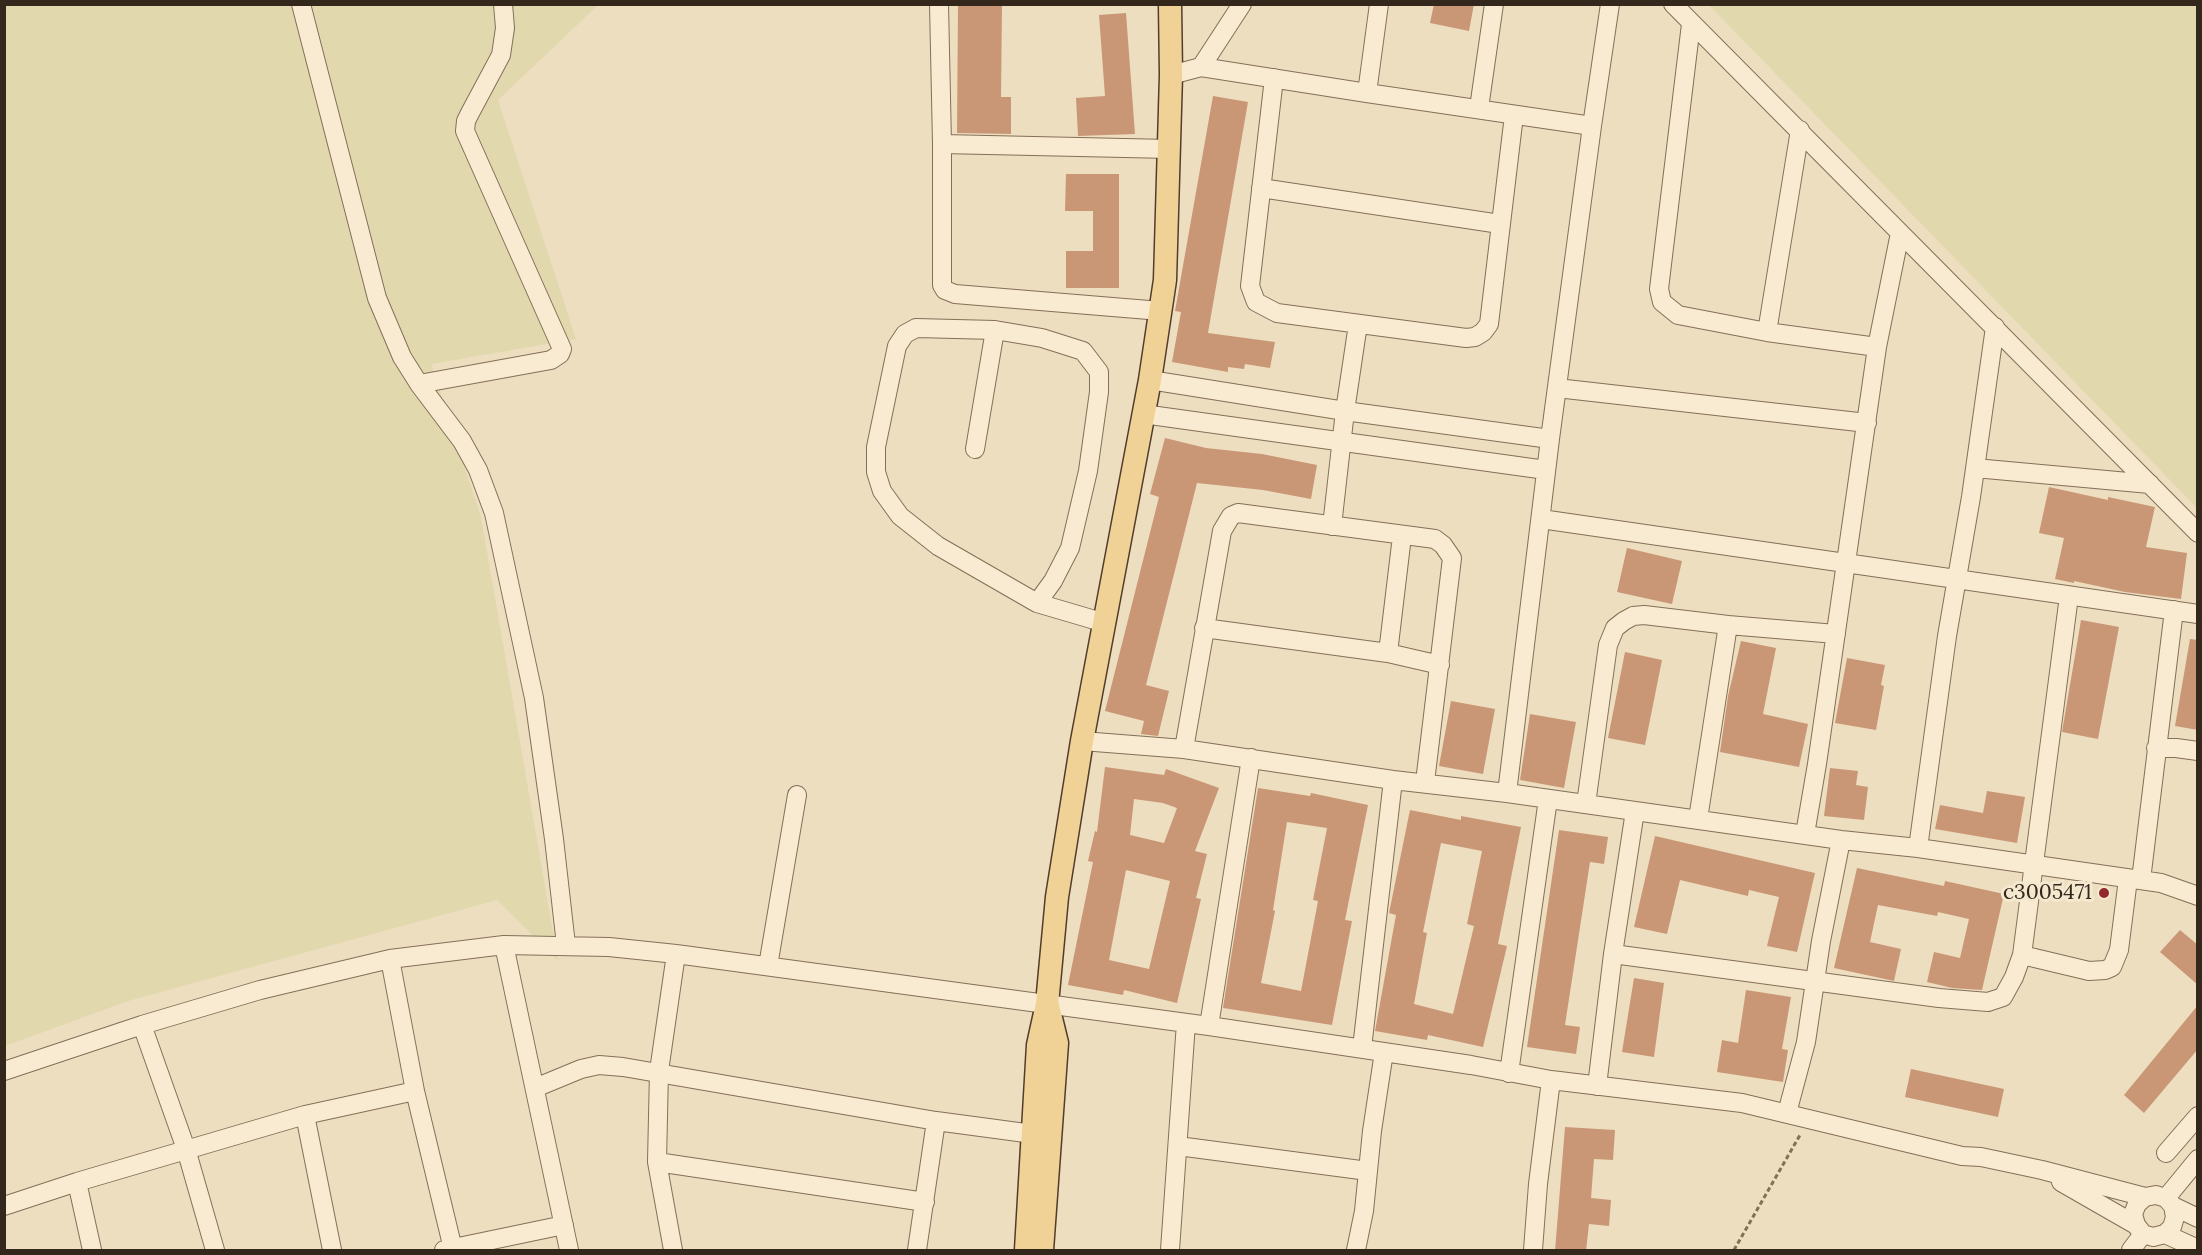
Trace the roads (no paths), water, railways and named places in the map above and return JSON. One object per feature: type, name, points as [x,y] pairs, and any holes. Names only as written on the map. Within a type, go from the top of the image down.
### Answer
[{"type":"main road","points":[[1026,1251],[1038,1045],[1047,1004],[1057,897],[1082,741],[1150,380],[1165,280],[1170,149],[1170,4]]},
{"type":"main road","points":[[1042,1251],[1057,1043],[1047,1004]]},
{"type":"street","points":[[301,4],[377,298],[402,357],[419,384],[462,441],[478,470],[494,513],[534,698],[566,945]]},
{"type":"street","points":[[419,384],[551,360],[560,354],[561,349],[465,131],[466,121],[501,54],[505,28],[503,4]]},
{"type":"street","points":[[939,4],[942,285],[945,290],[955,294],[1161,311]]},
{"type":"street","points":[[1202,67],[1242,4]]},
{"type":"street","points":[[1367,93],[1379,4]]},
{"type":"street","points":[[1479,108],[1494,4]]},
{"type":"street","points":[[1508,793],[1550,439],[1610,4]]},
{"type":"street","points":[[1673,4],[2198,533]]},
{"type":"street","points":[[1691,24],[1659,289],[1662,302],[1678,315],[1767,332],[1877,347]]},
{"type":"street","points":[[1171,75],[1202,67],[1592,126]]},
{"type":"street","points":[[1274,78],[1250,286],[1256,302],[1277,313],[1466,338],[1483,333],[1490,324],[1514,115]]},
{"type":"street","points":[[1767,332],[1800,130]]},
{"type":"street","points":[[942,144],[1170,149]]},
{"type":"street","points":[[1261,188],[1500,224]]},
{"type":"street","points":[[1805,834],[1877,347],[1900,233]]},
{"type":"street","points":[[1332,526],[1358,324]]},
{"type":"street","points":[[1918,848],[1995,327]]},
{"type":"street","points":[[1037,603],[1053,582],[1070,548],[1088,471],[1099,392],[1099,372],[1083,351],[1042,338],[995,330],[916,328],[905,334],[897,346],[876,447],[876,472],[882,491],[900,516],[938,546],[1037,603],[1105,623]]},
{"type":"street","points":[[975,449],[995,330]]},
{"type":"street","points":[[1150,380],[1345,411],[1550,439]]},
{"type":"street","points":[[1557,388],[1867,423]]},
{"type":"street","points":[[1143,414],[1546,470]]},
{"type":"street","points":[[1975,468],[2150,484]]},
{"type":"street","points":[[1184,748],[1222,531],[1231,516],[1238,513],[1435,539],[1443,545],[1452,558],[1425,782]]},
{"type":"street","points":[[1541,519],[2198,614]]},
{"type":"street","points":[[1388,653],[1402,536]]},
{"type":"street","points":[[1613,954],[1939,998],[1988,1002],[1996,1001],[2005,994],[2014,978],[2022,955],[2069,596]]},
{"type":"street","points":[[2022,955],[2089,971],[2112,967],[2120,950],[2135,880],[2156,748],[2174,610]]},
{"type":"street","points":[[1586,804],[1608,645],[1615,628],[1633,616],[1644,615],[1836,634]]},
{"type":"street","points":[[1698,819],[1728,625]]},
{"type":"street","points":[[1204,628],[1388,653],[1440,665]]},
{"type":"street","points":[[1082,741],[1184,748],[1393,780],[1425,782],[1841,840],[1918,848],[2161,883],[2198,896]]},
{"type":"street","points":[[2156,748],[2198,751]]},
{"type":"street","points":[[1209,1026],[1251,758]]},
{"type":"street","points":[[1362,1048],[1393,780]]},
{"type":"street","points":[[768,966],[797,795]]},
{"type":"street","points":[[1509,1073],[1548,799]]},
{"type":"street","points":[[1597,1086],[1613,954],[1635,811]]},
{"type":"street","points":[[1787,1113],[1806,1042],[1833,872],[1841,840]]},
{"type":"street","points":[[504,945],[569,1251]]},
{"type":"street","points":[[4,1071],[142,1025],[260,990],[390,959],[504,945],[566,945],[676,954],[768,966],[1362,1048],[1551,1080],[1742,1102],[1962,1156],[1981,1157],[2042,1170],[2145,1197],[2156,1195],[2198,1218]]},
{"type":"street","points":[[673,1251],[657,1162],[659,1071],[676,954]]},
{"type":"street","points":[[390,959],[448,1250],[489,1246],[564,1225]]},
{"type":"street","points":[[1170,1251],[1186,1023]]},
{"type":"street","points":[[142,1025],[186,1149],[215,1251]]},
{"type":"street","points":[[1356,1251],[1362,1222],[1384,1052]]},
{"type":"street","points":[[535,1088],[581,1069],[599,1065],[659,1071],[936,1121],[1033,1134]]},
{"type":"street","points":[[1533,1251],[1538,1184],[1551,1080]]},
{"type":"street","points":[[4,1206],[186,1149],[305,1115],[415,1091]]},
{"type":"street","points":[[305,1115],[332,1251]]},
{"type":"street","points":[[2166,1152],[2198,1116]]},
{"type":"street","points":[[917,1251],[936,1121]]},
{"type":"street","points":[[1178,1146],[1368,1171]]},
{"type":"street","points":[[2170,1202],[2198,1159]]},
{"type":"street","points":[[657,1162],[925,1202]]},
{"type":"street","points":[[2042,1170],[2153,1237],[2164,1234],[2172,1227],[2175,1217],[2170,1202]]},
{"type":"street","points":[[77,1182],[92,1251]]},
{"type":"street","points":[[2131,1251],[2139,1229],[2133,1214],[2137,1204],[2145,1197]]},
{"type":"street","points":[[2164,1234],[2198,1249]]},
{"type":"place","name":"c3005471","points":[[2104,893]]}]
